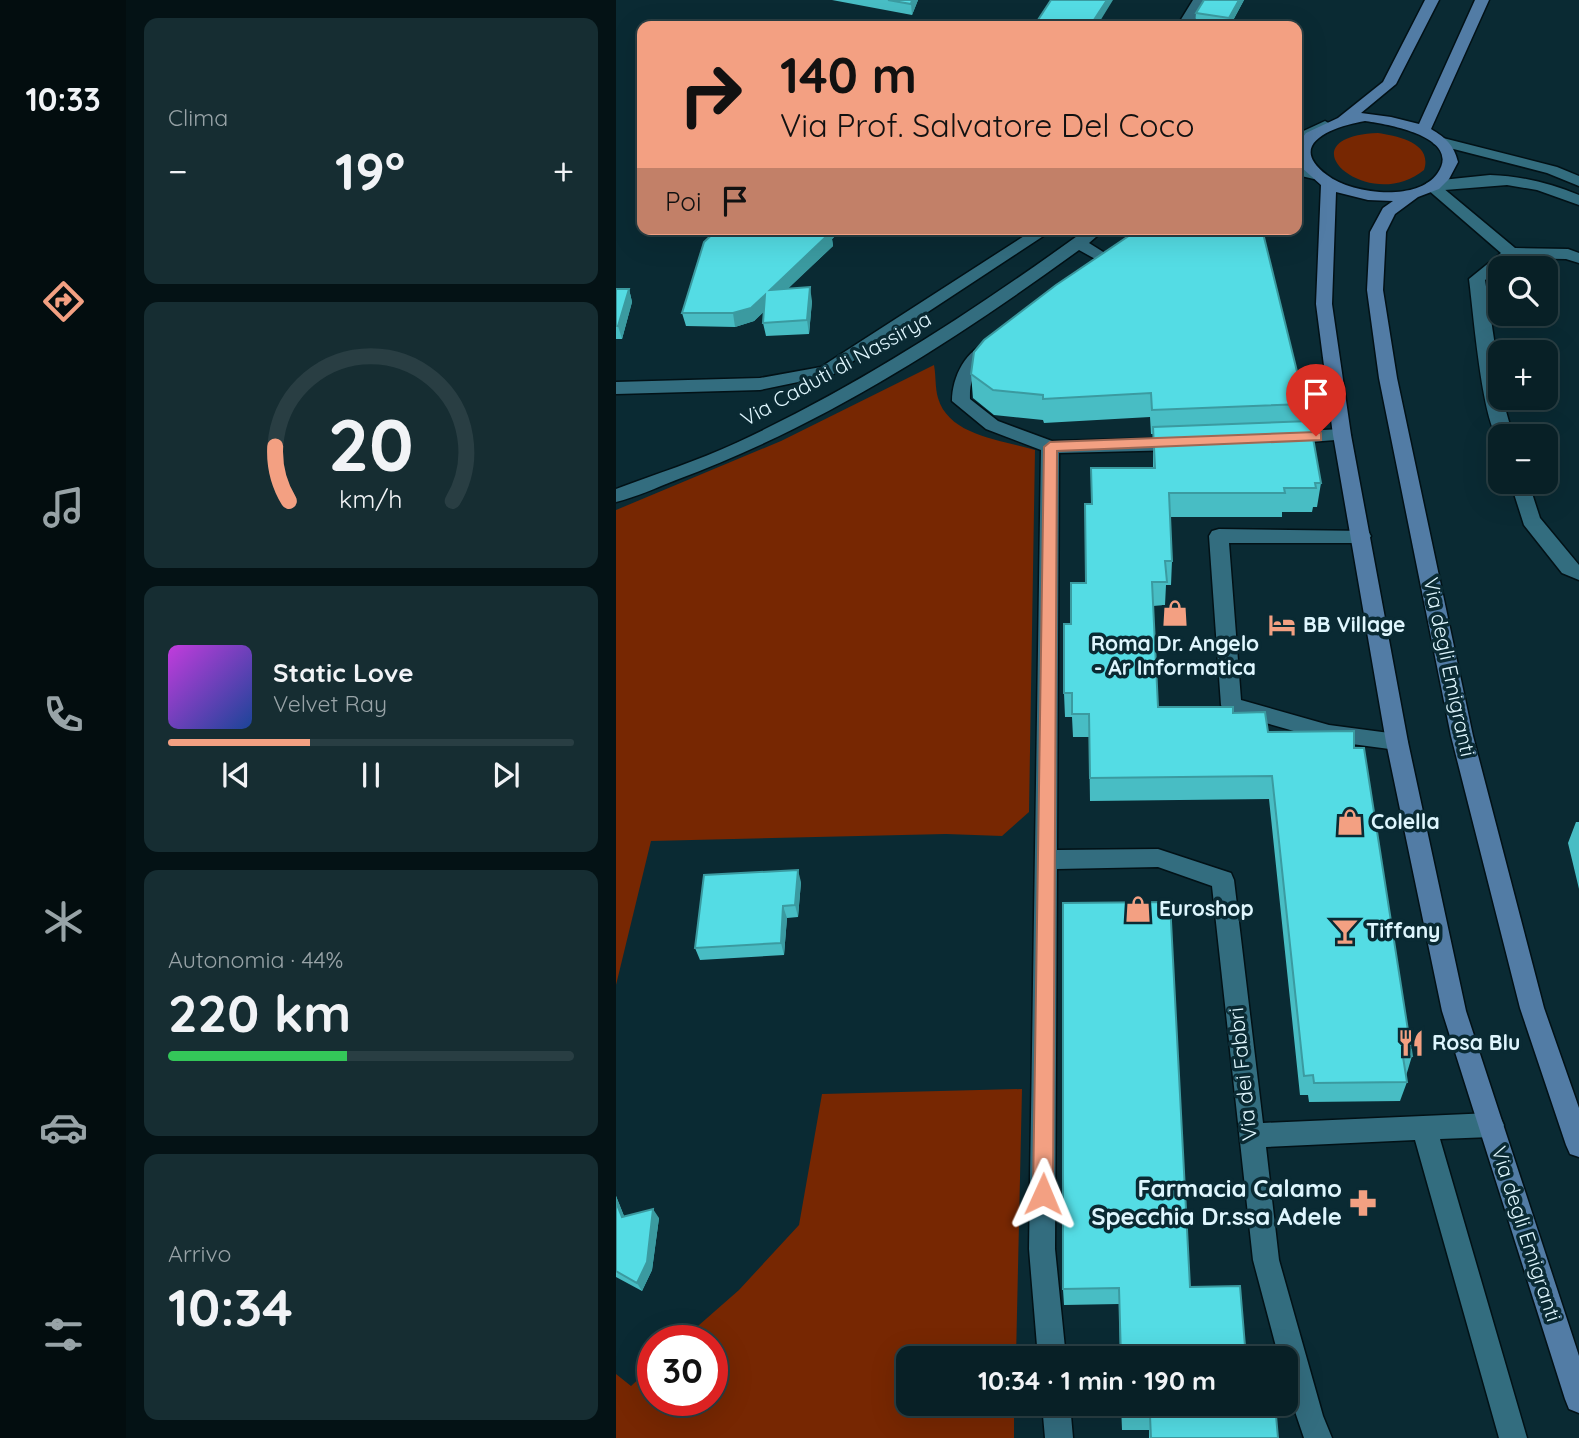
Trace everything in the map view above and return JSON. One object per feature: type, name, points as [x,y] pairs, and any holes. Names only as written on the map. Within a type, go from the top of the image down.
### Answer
[{"type":"main road","points":[[1345,119],[1389,84],[1432,0]]},
{"type":"main road","points":[[1424,129],[1482,0]]},
{"type":"main road","points":[[1325,125],[1345,119],[1386,118],[1424,129],[1439,141],[1447,152],[1449,164],[1444,176],[1432,186]]},
{"type":"main road","name":"Via degli Emigranti","points":[[1325,125],[1310,135],[1303,147],[1304,161],[1322,179],[1370,196],[1412,194]]},
{"type":"main road","name":"Via degli Emigranti","points":[[1322,179],[1324,304],[1342,435],[1397,742],[1454,1011],[1579,1399]]},
{"type":"main road","name":"Via degli Emigranti","points":[[1432,186],[1412,194],[1388,211],[1378,232],[1375,290],[1388,378],[1462,736],[1532,1008],[1579,1145]]},
{"type":"street","points":[[1187,21],[1200,0]]},
{"type":"street","points":[[1302,137],[1325,125]]},
{"type":"street","points":[[1439,141],[1552,170],[1579,181]]},
{"type":"street","points":[[1302,173],[1322,179]]},
{"type":"street","points":[[1432,186],[1486,178],[1520,180],[1554,189],[1579,200]]},
{"type":"street","points":[[1432,186],[1511,253]]},
{"type":"street","points":[[616,388],[760,384],[826,371],[1037,235]]},
{"type":"street","name":"Via Caduti di Nassirya","points":[[616,496],[739,448],[893,368],[1023,284],[1089,235]]},
{"type":"street","points":[[1077,283],[1108,260],[1078,243]]},
{"type":"street","points":[[1500,424],[1495,407],[1477,279],[1511,253],[1568,254],[1579,258]]},
{"type":"street","points":[[1003,338],[974,362],[960,382],[961,401],[992,425],[1050,447],[1199,443]]},
{"type":"street","points":[[1264,439],[1342,435]]},
{"type":"street","points":[[1050,447],[1048,860],[1042,1249],[1051,1346]]},
{"type":"street","points":[[1522,494],[1531,520],[1569,568],[1579,573]]},
{"type":"street","points":[[1361,536],[1219,537],[1231,705],[1329,733],[1397,742]]},
{"type":"street","name":"Via dei Fabbri","points":[[1048,860],[1158,858],[1223,880],[1266,1260],[1309,1416],[1318,1438]]},
{"type":"street","points":[[1250,1136],[1491,1125]]},
{"type":"street","points":[[1424,1128],[1513,1438]]},
{"type":"street","points":[[1057,1416],[1059,1438]]},
{"type":"shaded area","points":[[1378,133],[1404,139],[1419,147],[1425,161],[1424,170],[1402,182],[1379,184],[1359,180],[1343,170],[1335,159],[1336,147],[1350,138]]},
{"type":"shaded area","points":[[934,365],[938,398],[953,421],[978,434],[1035,450],[1029,812],[1002,836],[946,834],[651,841],[616,985],[616,510],[781,441]]},
{"type":"shaded area","points":[[1022,1089],[1016,1346],[896,1346],[896,1416],[1014,1416],[1014,1438],[616,1438],[616,1374],[631,1386],[637,1381],[637,1416],[728,1416],[728,1325],[699,1325],[739,1290],[799,1225],[822,1094]]},
{"type":"building","points":[[888,0],[912,0],[911,4]]},
{"type":"building","points":[[1051,0],[1107,0],[1093,21],[1037,21]]},
{"type":"building","points":[[1204,0],[1239,0],[1229,18],[1196,13]]},
{"type":"building","points":[[712,235],[828,235],[770,290],[810,287],[807,320],[763,323],[765,295],[751,308],[733,313],[682,313],[704,242]]},
{"type":"building","points":[[1130,235],[1263,235],[1305,404],[1152,410],[1151,393],[1043,399],[1043,395],[993,390],[971,374],[974,352],[984,340],[1056,285]]},
{"type":"building","points":[[616,289],[629,289],[618,326],[616,326]]},
{"type":"building","points":[[1310,421],[1321,483],[1315,483],[1316,488],[1284,488],[1285,493],[1169,493],[1172,561],[1165,561],[1167,582],[1152,582],[1158,707],[1233,707],[1233,713],[1265,712],[1268,732],[1354,731],[1354,748],[1364,748],[1412,1056],[1403,1057],[1407,1082],[1314,1083],[1313,1075],[1304,1076],[1272,776],[1090,778],[1089,714],[1072,714],[1072,693],[1064,693],[1064,624],[1071,624],[1071,583],[1086,583],[1085,504],[1092,504],[1091,468],[1155,468],[1153,427]]},
{"type":"building","points":[[798,870],[795,905],[783,906],[781,943],[695,948],[704,875]]},
{"type":"building","points":[[1170,902],[1190,1287],[1240,1286],[1245,1346],[1121,1346],[1119,1288],[1063,1289],[1063,903]]},
{"type":"building","points":[[616,1202],[622,1217],[653,1209],[647,1262],[637,1283],[616,1271]]},
{"type":"building","points":[[1150,1416],[1276,1416],[1278,1438],[1151,1438]]},
{"type":"place","name":"Roma Dr. Angelo - Ar Informatica","points":[[1175,613]]},
{"type":"place","name":"BB Village","points":[[1282,625]]},
{"type":"place","name":"Colella","points":[[1350,822]]},
{"type":"place","name":"Euroshop","points":[[1138,909]]},
{"type":"place","name":"Tiffany","points":[[1345,931]]},
{"type":"place","name":"Rosa Blu","points":[[1411,1043]]},
{"type":"place","name":"Farmacia Calamo Specchia Dr.ssa Adele","points":[[1363,1203]]},
{"type":"route","points":[[1043,1194],[1050,447],[1316,436]]}]
